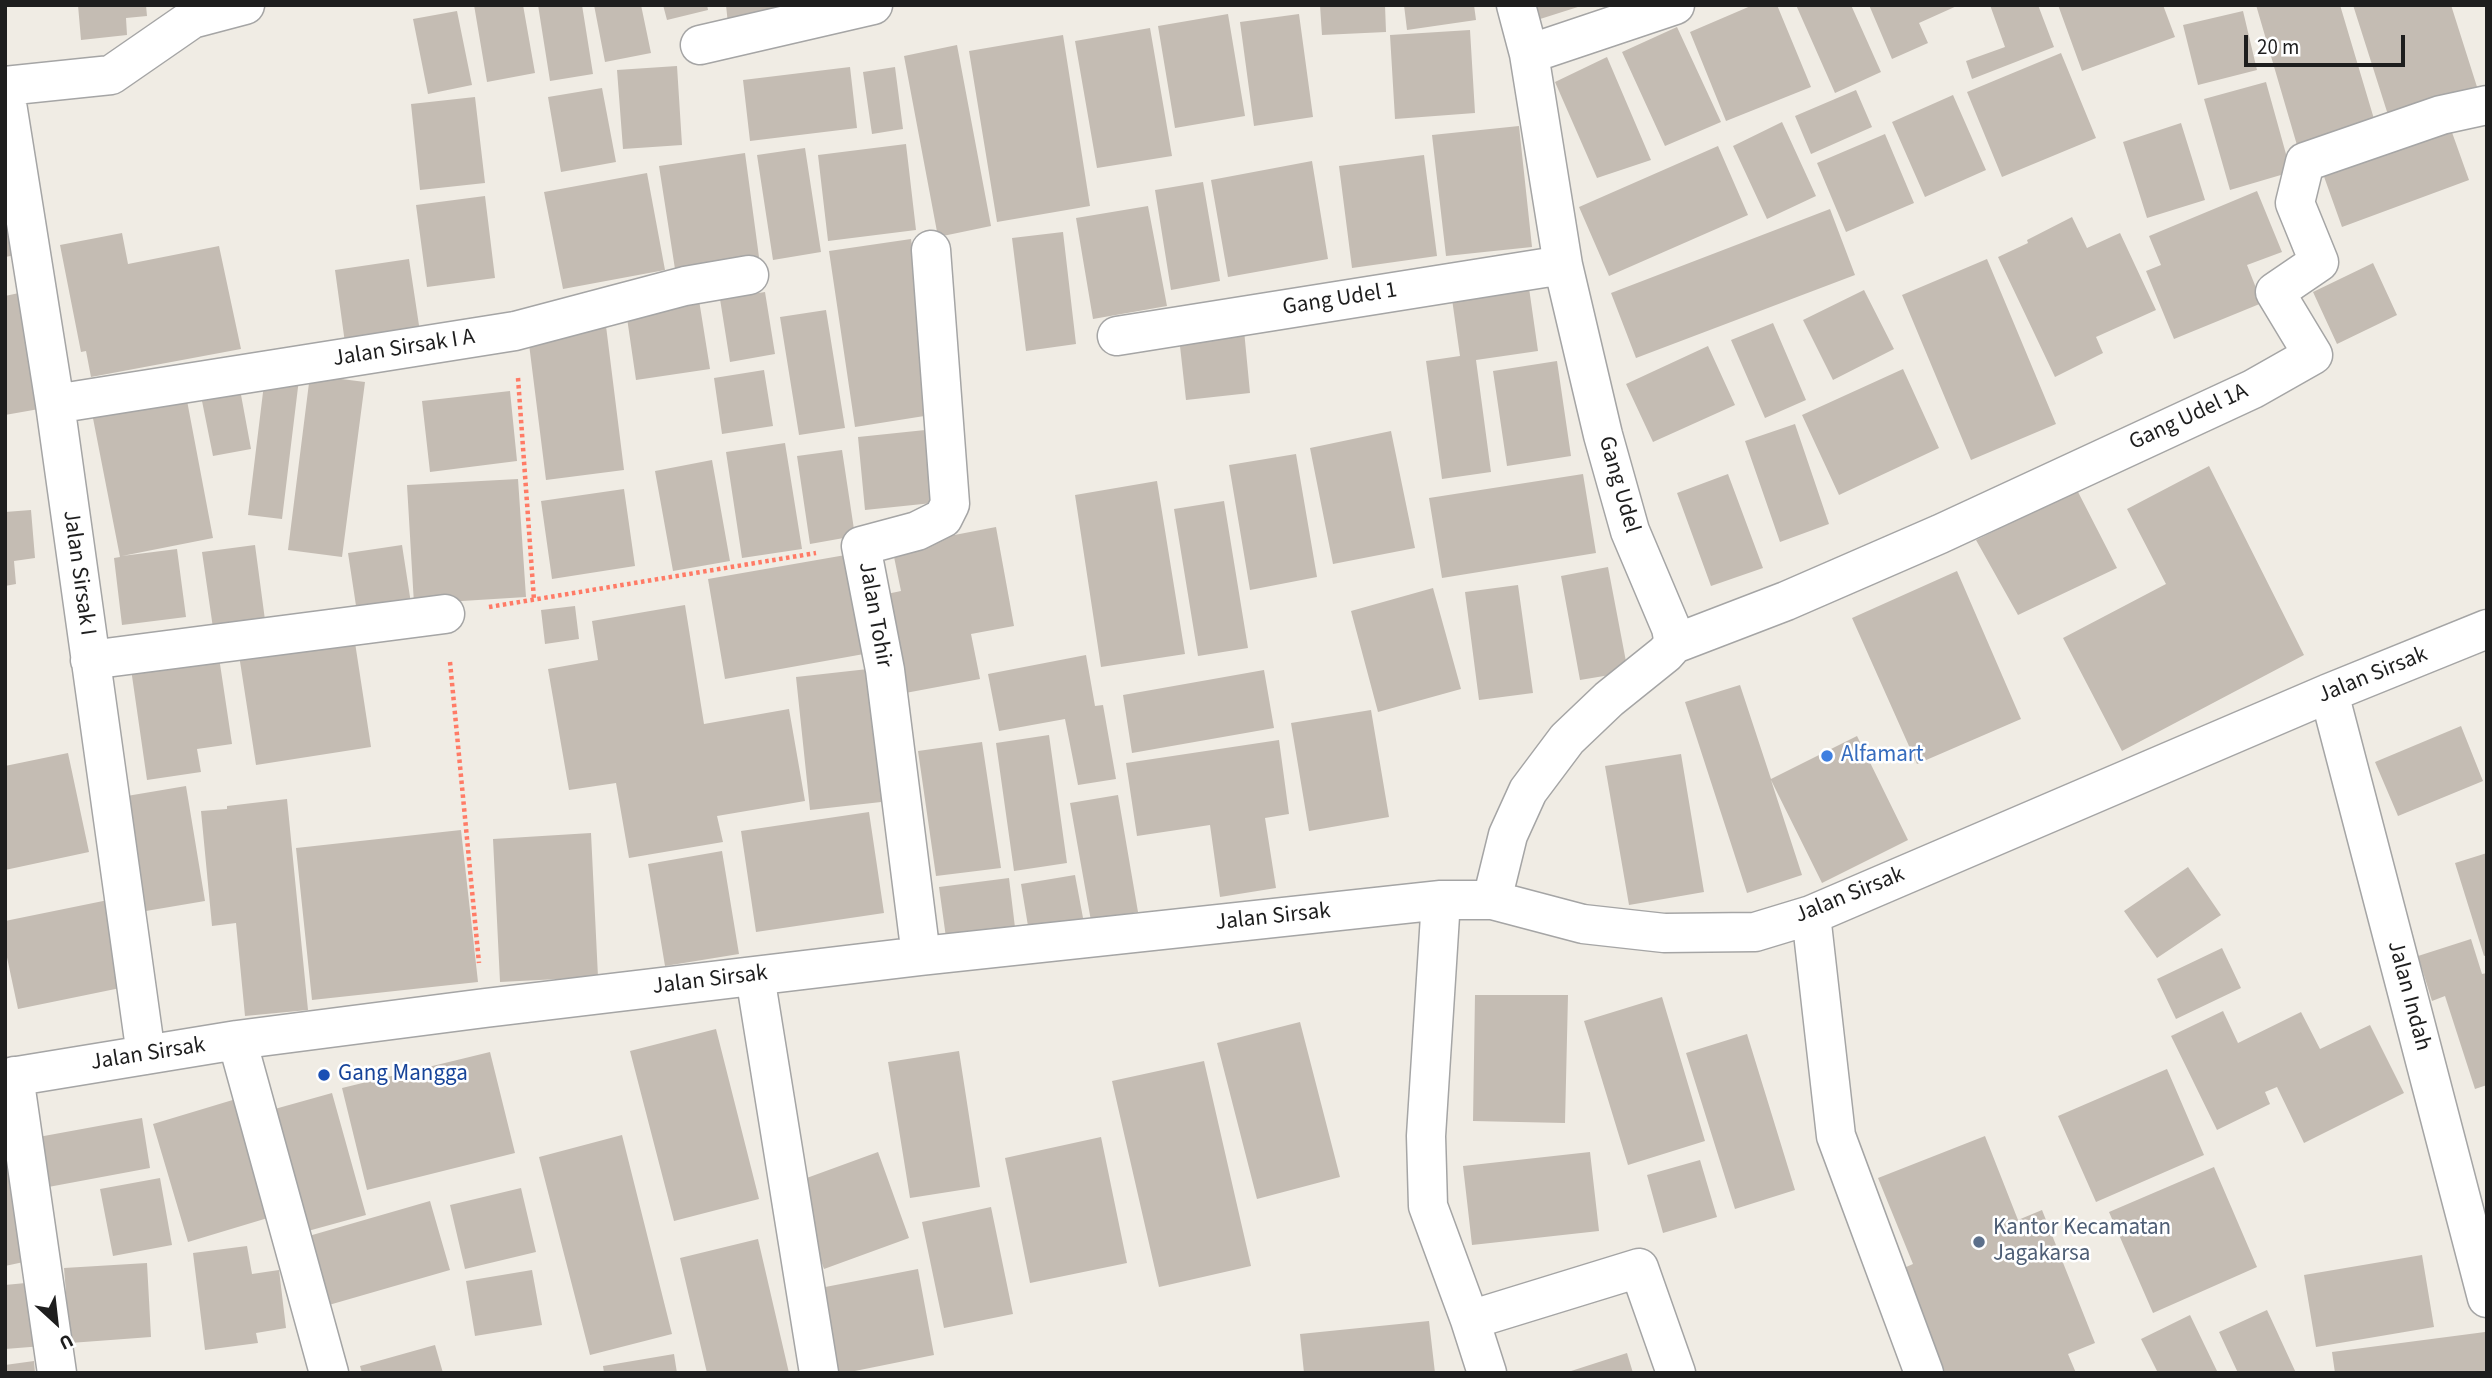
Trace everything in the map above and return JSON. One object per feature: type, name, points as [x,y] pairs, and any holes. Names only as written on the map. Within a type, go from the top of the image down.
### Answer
[{"type":"street","points":[[5,89],[111,75],[192,19],[246,5]]},
{"type":"street","points":[[700,45],[873,5]]},
{"type":"street","name":"Gang Udel","points":[[1516,5],[1529,54],[1563,265],[1604,435],[1630,531],[1671,628],[1674,644]]},
{"type":"street","points":[[1529,54],[1675,5]]},
{"type":"street","name":"Jalan Sirsak I","points":[[5,89],[55,404],[146,1055]]},
{"type":"street","name":"Gang Udel 1A","points":[[1674,644],[1786,600],[1940,534],[2253,388],[2313,355],[2276,292],[2319,262],[2295,203],[2305,162],[2441,115],[2487,105]]},
{"type":"street","name":"Jalan Tohir","points":[[921,956],[885,670],[862,546],[917,531],[943,518],[950,504],[931,250]]},
{"type":"street","name":"Gang Udel 1","points":[[1116,336],[1563,265]]},
{"type":"street","name":"Jalan Sirsak I A","points":[[55,404],[515,331],[685,286],[749,275]]},
{"type":"street","points":[[90,660],[445,614]]},
{"type":"street","name":"Jalan Sirsak","points":[[10,1077],[237,1040],[485,1008],[921,956],[1441,900],[1492,900],[1583,924],[1664,933],[1755,932],[1811,915],[2487,629]]},
{"type":"street","points":[[1492,900],[1508,835],[1528,791],[1567,739],[1674,644]]},
{"type":"street","name":"Jalan Indah","points":[[2329,694],[2487,1298]]},
{"type":"street","points":[[1441,900],[1426,1136],[1428,1206],[1470,1320],[1486,1373]]},
{"type":"street","points":[[1811,915],[1836,1136],[1924,1373]]},
{"type":"street","points":[[755,976],[819,1373]]},
{"type":"street","points":[[237,1040],[329,1373]]},
{"type":"street","points":[[10,1077],[57,1373]]},
{"type":"street","points":[[1470,1320],[1639,1268],[1676,1373]]},
{"type":"path","points":[[515,331],[534,600]]},
{"type":"path","points":[[485,1008],[445,614],[862,546]]},
{"type":"building","points":[[78,5],[146,5],[147,16],[126,18],[127,35],[81,40]]},
{"type":"building","points":[[474,5],[523,5],[535,73],[487,82]]},
{"type":"building","points":[[538,5],[582,5],[593,74],[550,81]]},
{"type":"building","points":[[594,5],[641,5],[651,53],[605,62]]},
{"type":"building","points":[[663,5],[707,5],[708,10],[667,20]]},
{"type":"building","points":[[726,5],[781,5],[782,17],[728,24]]},
{"type":"building","points":[[1320,5],[1385,5],[1386,32],[1322,35]]},
{"type":"building","points":[[1404,5],[1474,5],[1476,20],[1407,30]]},
{"type":"building","points":[[1532,5],[1581,5],[1581,6],[1537,20]]},
{"type":"building","points":[[1753,5],[1777,5],[1811,87],[1726,121],[1690,32]]},
{"type":"building","points":[[1796,5],[1851,5],[1881,72],[1835,93]]},
{"type":"building","points":[[1869,5],[1959,5],[1919,23],[1928,43],[1892,59]]},
{"type":"building","points":[[1990,5],[2038,5],[2054,47],[1972,79],[1966,61],[2005,47]]},
{"type":"building","points":[[2058,5],[2163,5],[2175,37],[2082,71]]},
{"type":"building","points":[[2256,5],[2340,5],[2377,129],[2299,152]]},
{"type":"building","points":[[2353,5],[2451,5],[2478,90],[2389,118]]},
{"type":"building","points":[[457,11],[472,85],[428,94],[413,19]]},
{"type":"building","points":[[2243,11],[2257,70],[2198,85],[2183,25]]},
{"type":"building","points":[[1228,14],[1245,116],[1175,128],[1158,26]]},
{"type":"building","points":[[1299,14],[1313,117],[1254,126],[1240,22]]},
{"type":"building","points":[[1677,27],[1721,122],[1665,146],[1622,52]]},
{"type":"building","points":[[1150,28],[1172,156],[1097,168],[1075,41]]},
{"type":"building","points":[[1470,30],[1475,113],[1395,119],[1390,35]]},
{"type":"building","points":[[1063,35],[1090,206],[997,222],[969,51]]},
{"type":"building","points":[[957,45],[991,226],[938,237],[904,56]]},
{"type":"building","points":[[2061,53],[2096,138],[2002,177],[1967,92]]},
{"type":"building","points":[[1607,57],[1651,160],[1597,178],[1555,82]]},
{"type":"building","points":[[677,66],[682,145],[623,149],[617,70]]},
{"type":"building","points":[[850,67],[857,128],[750,141],[743,80]]},
{"type":"building","points":[[895,67],[903,129],[872,134],[863,72]]},
{"type":"building","points":[[2266,82],[2291,172],[2230,190],[2204,99]]},
{"type":"building","points":[[602,88],[616,162],[561,172],[548,97]]},
{"type":"building","points":[[1856,90],[1872,127],[1811,154],[1795,116]]},
{"type":"building","points":[[1953,95],[1986,170],[1925,197],[1892,122]]},
{"type":"building","points":[[475,97],[485,183],[420,190],[411,104]]},
{"type":"building","points":[[1782,122],[1816,196],[1767,219],[1733,146]]},
{"type":"building","points":[[2181,123],[2205,200],[2147,218],[2123,142]]},
{"type":"building","points":[[2449,124],[2469,180],[2342,227],[2322,171]]},
{"type":"building","points":[[1519,126],[1532,247],[1446,256],[1432,135]]},
{"type":"building","points":[[1885,134],[1914,203],[1846,232],[1817,163]]},
{"type":"building","points":[[906,144],[916,230],[828,241],[818,155]]},
{"type":"building","points":[[1718,146],[1748,215],[1609,276],[1579,207]]},
{"type":"building","points":[[805,148],[821,252],[773,260],[757,155]]},
{"type":"building","points":[[745,153],[759,257],[675,269],[659,166]]},
{"type":"building","points":[[1424,155],[1437,256],[1352,268],[1339,166]]},
{"type":"building","points":[[1312,161],[1328,259],[1228,277],[1211,180]]},
{"type":"building","points":[[647,173],[665,270],[563,289],[544,192]]},
{"type":"building","points":[[1203,182],[1220,281],[1171,290],[1155,190]]},
{"type":"building","points":[[5,186],[22,254],[5,257]]},
{"type":"building","points":[[2257,191],[2282,252],[2247,265],[2262,303],[2174,339],[2146,271],[2161,265],[2149,236]]},
{"type":"building","points":[[485,196],[495,278],[427,287],[416,205]]},
{"type":"building","points":[[1148,206],[1167,306],[1093,319],[1076,218]]},
{"type":"building","points":[[1830,209],[1855,275],[1636,358],[1611,293]]},
{"type":"building","points":[[2072,217],[2087,248],[2120,233],[2156,310],[2096,337],[2103,353],[2055,377],[1998,257]]},
{"type":"building","points":[[1063,232],[1076,344],[1026,351],[1012,238]]},
{"type":"building","points":[[122,233],[128,264],[219,246],[241,349],[91,377],[86,351],[81,352],[60,245]]},
{"type":"building","points":[[911,239],[937,414],[855,427],[829,251]]},
{"type":"building","points":[[409,259],[420,332],[345,343],[335,270]]},
{"type":"building","points":[[1987,259],[2056,424],[1971,460],[1902,295]]},
{"type":"building","points":[[2373,263],[2397,315],[2337,344],[2313,292]]},
{"type":"building","points":[[1529,288],[1538,351],[1476,360],[1491,472],[1442,479],[1426,361],[1460,356],[1452,299]]},
{"type":"building","points":[[1864,290],[1894,349],[1833,380],[1803,320]]},
{"type":"building","points":[[765,292],[775,354],[730,362],[720,299]]},
{"type":"building","points":[[19,293],[39,409],[5,415],[5,296]]},
{"type":"building","points":[[699,300],[710,369],[636,380],[626,311]]},
{"type":"building","points":[[826,310],[845,428],[799,435],[780,317]]},
{"type":"building","points":[[1773,323],[1806,400],[1765,418],[1731,340]]},
{"type":"building","points":[[606,326],[624,470],[546,480],[528,336]]},
{"type":"building","points":[[1244,330],[1250,393],[1186,400],[1179,337]]},
{"type":"building","points":[[1708,346],[1735,405],[1653,442],[1626,384]]},
{"type":"building","points":[[1557,361],[1571,456],[1507,466],[1493,371]]},
{"type":"building","points":[[1903,369],[1939,448],[1839,495],[1802,415]]},
{"type":"building","points":[[764,370],[773,426],[722,434],[714,378]]},
{"type":"building","points":[[310,375],[365,382],[342,557],[288,550]]},
{"type":"building","points":[[265,376],[299,379],[282,519],[248,515]]},
{"type":"building","points":[[239,384],[251,449],[213,456],[200,391]]},
{"type":"building","points":[[185,390],[213,538],[122,556],[177,549],[186,617],[122,625],[114,558],[120,557],[91,408]]},
{"type":"building","points":[[510,391],[517,461],[430,472],[422,401]]},
{"type":"building","points":[[1795,424],[1829,524],[1780,542],[1745,441]]},
{"type":"building","points":[[935,429],[942,502],[865,510],[858,437]]},
{"type":"building","points":[[1391,431],[1415,548],[1333,564],[1310,448]]},
{"type":"building","points":[[785,443],[802,549],[742,558],[726,452]]},
{"type":"building","points":[[842,450],[855,536],[810,544],[797,456]]},
{"type":"building","points":[[1296,454],[1317,577],[1250,590],[1229,465]]},
{"type":"building","points":[[712,460],[730,561],[673,571],[655,471]]},
{"type":"building","points":[[2209,466],[2304,655],[2122,751],[2063,638],[2166,584],[2127,509]]},
{"type":"building","points":[[1583,474],[1596,553],[1442,578],[1429,498]]},
{"type":"building","points":[[1728,474],[1763,568],[1711,586],[1677,493]]},
{"type":"building","points":[[518,479],[526,597],[414,604],[407,485]]},
{"type":"building","points":[[1157,481],[1185,654],[1101,667],[1075,495]]},
{"type":"building","points":[[624,489],[635,566],[552,579],[541,501]]},
{"type":"building","points":[[2077,490],[2117,568],[2018,615],[1976,540]]},
{"type":"building","points":[[1224,501],[1248,648],[1198,656],[1174,509]]},
{"type":"building","points":[[31,510],[35,558],[14,561],[16,584],[5,586],[5,512]]},
{"type":"building","points":[[996,527],[1014,626],[971,634],[980,679],[900,694],[882,595],[901,591],[892,547]]},
{"type":"building","points":[[255,545],[265,620],[213,628],[202,552]]},
{"type":"building","points":[[402,545],[412,610],[358,619],[348,553]]},
{"type":"building","points":[[857,553],[875,652],[725,679],[708,579]]},
{"type":"building","points":[[1608,567],[1628,672],[1580,680],[1561,576]]},
{"type":"building","points":[[1957,571],[2021,719],[1917,764],[1852,618]]},
{"type":"building","points":[[1518,585],[1533,693],[1479,700],[1465,592]]},
{"type":"building","points":[[1433,588],[1461,689],[1378,712],[1351,611]]},
{"type":"building","points":[[685,605],[704,724],[789,709],[805,801],[717,816],[723,842],[629,858],[616,783],[569,790],[548,669],[598,660],[592,621]]},
{"type":"building","points":[[575,606],[579,639],[545,644],[541,610]]},
{"type":"building","points":[[354,636],[371,747],[256,765],[239,655]]},
{"type":"building","points":[[217,644],[232,744],[197,749],[201,772],[147,780],[131,669]]},
{"type":"building","points":[[1086,655],[1095,706],[1103,705],[1116,779],[1078,785],[1065,719],[999,731],[988,674]]},
{"type":"building","points":[[877,668],[890,801],[810,810],[796,677]]},
{"type":"building","points":[[1264,670],[1274,728],[1132,753],[1123,695]]},
{"type":"building","points":[[1740,685],[1771,779],[1857,736],[1908,840],[1822,883],[1771,780],[1802,875],[1747,893],[1685,702]]},
{"type":"building","points":[[1371,710],[1389,817],[1309,831],[1291,723]]},
{"type":"building","points":[[2461,726],[2483,781],[2398,816],[2375,762]]},
{"type":"building","points":[[1049,735],[1067,863],[1014,871],[996,743]]},
{"type":"building","points":[[1279,740],[1289,814],[1265,818],[1276,888],[1220,897],[1210,825],[1137,836],[1126,763]]},
{"type":"building","points":[[982,742],[1001,868],[936,876],[918,751]]},
{"type":"building","points":[[68,753],[89,852],[5,870],[5,766]]},
{"type":"building","points":[[1681,754],[1704,892],[1629,905],[1605,766]]},
{"type":"building","points":[[186,786],[205,901],[140,912],[121,797]]},
{"type":"building","points":[[1118,795],[1138,912],[1091,921],[1070,803]]},
{"type":"building","points":[[287,799],[308,1010],[245,1016],[236,923],[212,926],[201,811]]},
{"type":"building","points":[[869,812],[884,913],[756,932],[741,831]]},
{"type":"building","points":[[461,830],[478,982],[312,1000],[296,848]]},
{"type":"building","points":[[591,833],[598,977],[500,982],[493,839]]},
{"type":"building","points":[[722,851],[739,954],[665,966],[648,864]]},
{"type":"building","points":[[2487,853],[2487,955],[2484,956],[2455,863]]},
{"type":"building","points":[[2188,867],[2221,915],[2157,958],[2124,911]]},
{"type":"building","points":[[1075,875],[1086,934],[1031,944],[1021,884]]},
{"type":"building","points":[[1009,878],[1017,944],[948,952],[939,887]]},
{"type":"building","points":[[113,899],[130,986],[18,1009],[5,948],[5,921]]},
{"type":"building","points":[[2471,939],[2482,974],[2487,973],[2487,1085],[2475,1089],[2445,996],[2432,1001],[2418,956]]},
{"type":"building","points":[[2222,948],[2241,988],[2176,1019],[2157,979]]},
{"type":"building","points":[[1475,995],[1568,995],[1565,1123],[1473,1121]]},
{"type":"building","points":[[1662,997],[1705,1141],[1628,1165],[1584,1021]]},
{"type":"building","points":[[2223,1011],[2238,1043],[2301,1012],[2320,1049],[2370,1025],[2404,1093],[2304,1143],[2277,1087],[2265,1092],[2270,1104],[2217,1130],[2171,1036]]},
{"type":"building","points":[[1300,1022],[1340,1177],[1257,1199],[1217,1043]]},
{"type":"building","points":[[716,1029],[759,1199],[674,1221],[630,1051]]},
{"type":"building","points":[[1747,1034],[1795,1190],[1735,1209],[1686,1053]]},
{"type":"building","points":[[959,1051],[980,1187],[910,1198],[888,1062]]},
{"type":"building","points":[[490,1052],[515,1153],[367,1190],[342,1088]]},
{"type":"building","points":[[1204,1061],[1251,1266],[1159,1287],[1112,1081]]},
{"type":"building","points":[[2167,1069],[2204,1155],[2096,1202],[2058,1116]]},
{"type":"building","points":[[332,1093],[366,1215],[297,1234],[264,1112]]},
{"type":"building","points":[[236,1099],[271,1217],[188,1242],[153,1124]]},
{"type":"building","points":[[142,1118],[150,1168],[43,1188],[33,1138]]},
{"type":"building","points":[[622,1135],[672,1334],[590,1355],[539,1157]]},
{"type":"building","name":"Kantor Kecamatan Jagakarsa","points":[[1985,1136],[2018,1220],[2042,1210],[2095,1343],[2068,1354],[2076,1373],[1929,1373],[1890,1274],[1913,1264],[1878,1178]]},
{"type":"building","points":[[1101,1137],[1127,1263],[1030,1283],[1005,1158]]},
{"type":"building","points":[[5,1149],[33,1260],[5,1266]]},
{"type":"building","points":[[878,1152],[909,1238],[824,1269],[793,1183]]},
{"type":"building","points":[[1590,1152],[1599,1231],[1472,1245],[1463,1166]]},
{"type":"building","points":[[1700,1160],[1717,1217],[1663,1233],[1647,1175]]},
{"type":"building","points":[[2214,1167],[2257,1267],[2153,1313],[2109,1212]]},
{"type":"building","points":[[160,1178],[172,1245],[113,1256],[100,1189]]},
{"type":"building","points":[[521,1188],[536,1252],[465,1269],[450,1205]]},
{"type":"building","points":[[430,1201],[450,1270],[315,1309],[295,1240]]},
{"type":"building","points":[[991,1207],[1013,1314],[944,1328],[922,1222]]},
{"type":"building","points":[[758,1239],[789,1373],[707,1373],[680,1258]]},
{"type":"building","points":[[247,1246],[252,1274],[279,1270],[286,1328],[256,1333],[258,1343],[205,1350],[193,1253]]},
{"type":"building","points":[[2422,1255],[2434,1327],[2316,1347],[2304,1275]]},
{"type":"building","points":[[147,1263],[151,1337],[70,1343],[64,1268]]},
{"type":"building","points":[[918,1269],[934,1355],[845,1373],[832,1373],[815,1289]]},
{"type":"building","points":[[532,1270],[542,1325],[475,1336],[466,1281]]},
{"type":"building","points":[[36,1282],[43,1346],[5,1349],[5,1285]]},
{"type":"building","points":[[2267,1310],[2296,1373],[2238,1373],[2219,1332]]},
{"type":"building","points":[[2190,1315],[2218,1373],[2158,1373],[2141,1339]]},
{"type":"building","points":[[1429,1321],[1435,1373],[1304,1373],[1300,1334]]},
{"type":"building","points":[[2485,1332],[2487,1373],[2335,1373],[2332,1352]]},
{"type":"building","points":[[435,1345],[443,1373],[362,1373],[360,1366]]},
{"type":"building","points":[[1627,1353],[1633,1373],[1568,1373],[1568,1372]]},
{"type":"building","points":[[674,1354],[677,1373],[604,1373],[603,1366]]},
{"type":"building","points":[[34,1361],[35,1373],[5,1373],[5,1365]]},
{"type":"place","name":"Alfamart","points":[[1827,756]]},
{"type":"place","name":"Gang Mangga","points":[[324,1075]]},
{"type":"place","name":"Kantor Kecamatan Jagakarsa","points":[[1979,1242]]}]
